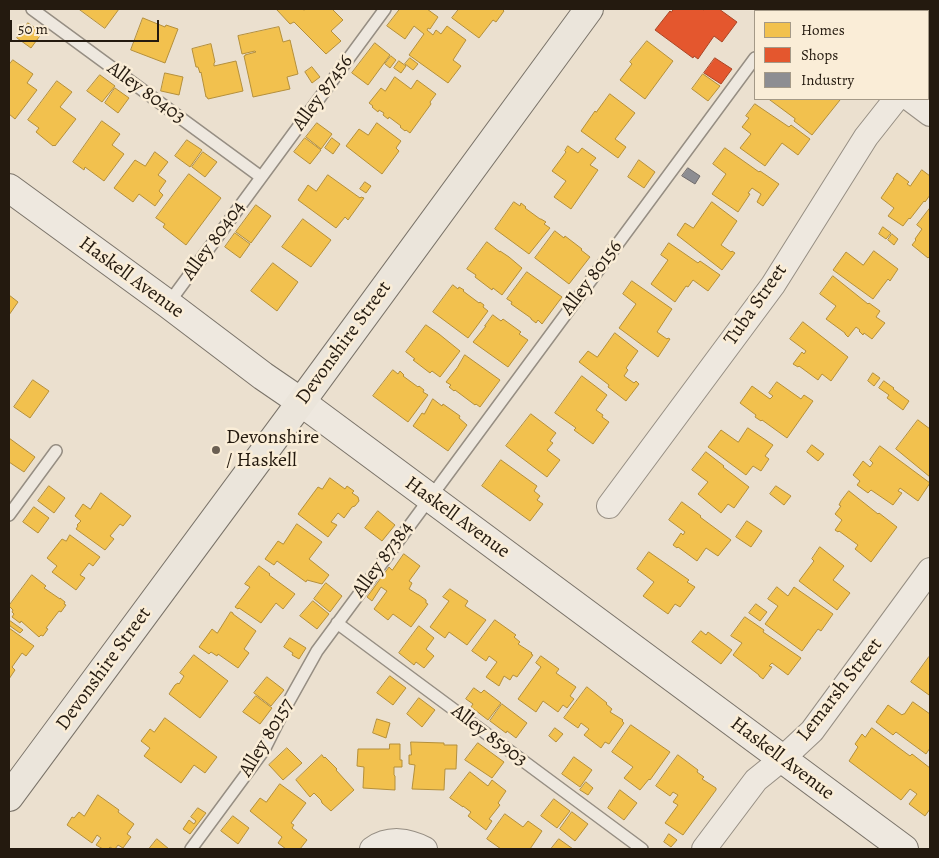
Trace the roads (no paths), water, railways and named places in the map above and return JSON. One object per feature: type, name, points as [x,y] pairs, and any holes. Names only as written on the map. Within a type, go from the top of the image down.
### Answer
[{"type":"main road","name":"Devonshire Street","points":[[9,797],[589,9]]},
{"type":"main road","name":"Haskell Avenue","points":[[9,188],[904,849]]},
{"type":"street","name":"Tuba Street","points":[[609,506],[773,285],[866,137],[895,100]]},
{"type":"street","points":[[911,100],[930,114]]},
{"type":"street","name":"Lemarsh Street","points":[[704,849],[756,780],[812,731],[930,570]]},
{"type":"street","points":[[375,847],[392,842],[408,841],[425,849]]},
{"type":"lane","name":"Alley 80403","points":[[32,9],[261,177]]},
{"type":"lane","name":"Alley 87456","points":[[261,177],[386,9]]},
{"type":"lane","name":"Alley 80156","points":[[429,498],[754,59]]},
{"type":"lane","name":"Alley 80404","points":[[168,304],[261,177]]},
{"type":"lane","points":[[9,515],[56,451]]},
{"type":"lane","name":"Alley 87384","points":[[336,623],[429,498]]},
{"type":"lane","name":"Alley 80157","points":[[191,849],[264,750],[317,651],[336,623]]},
{"type":"lane","name":"Alley 85903","points":[[336,623],[642,849]]},
{"type":"place","name":"Devonshire / Haskell","points":[[216,450]]}]
